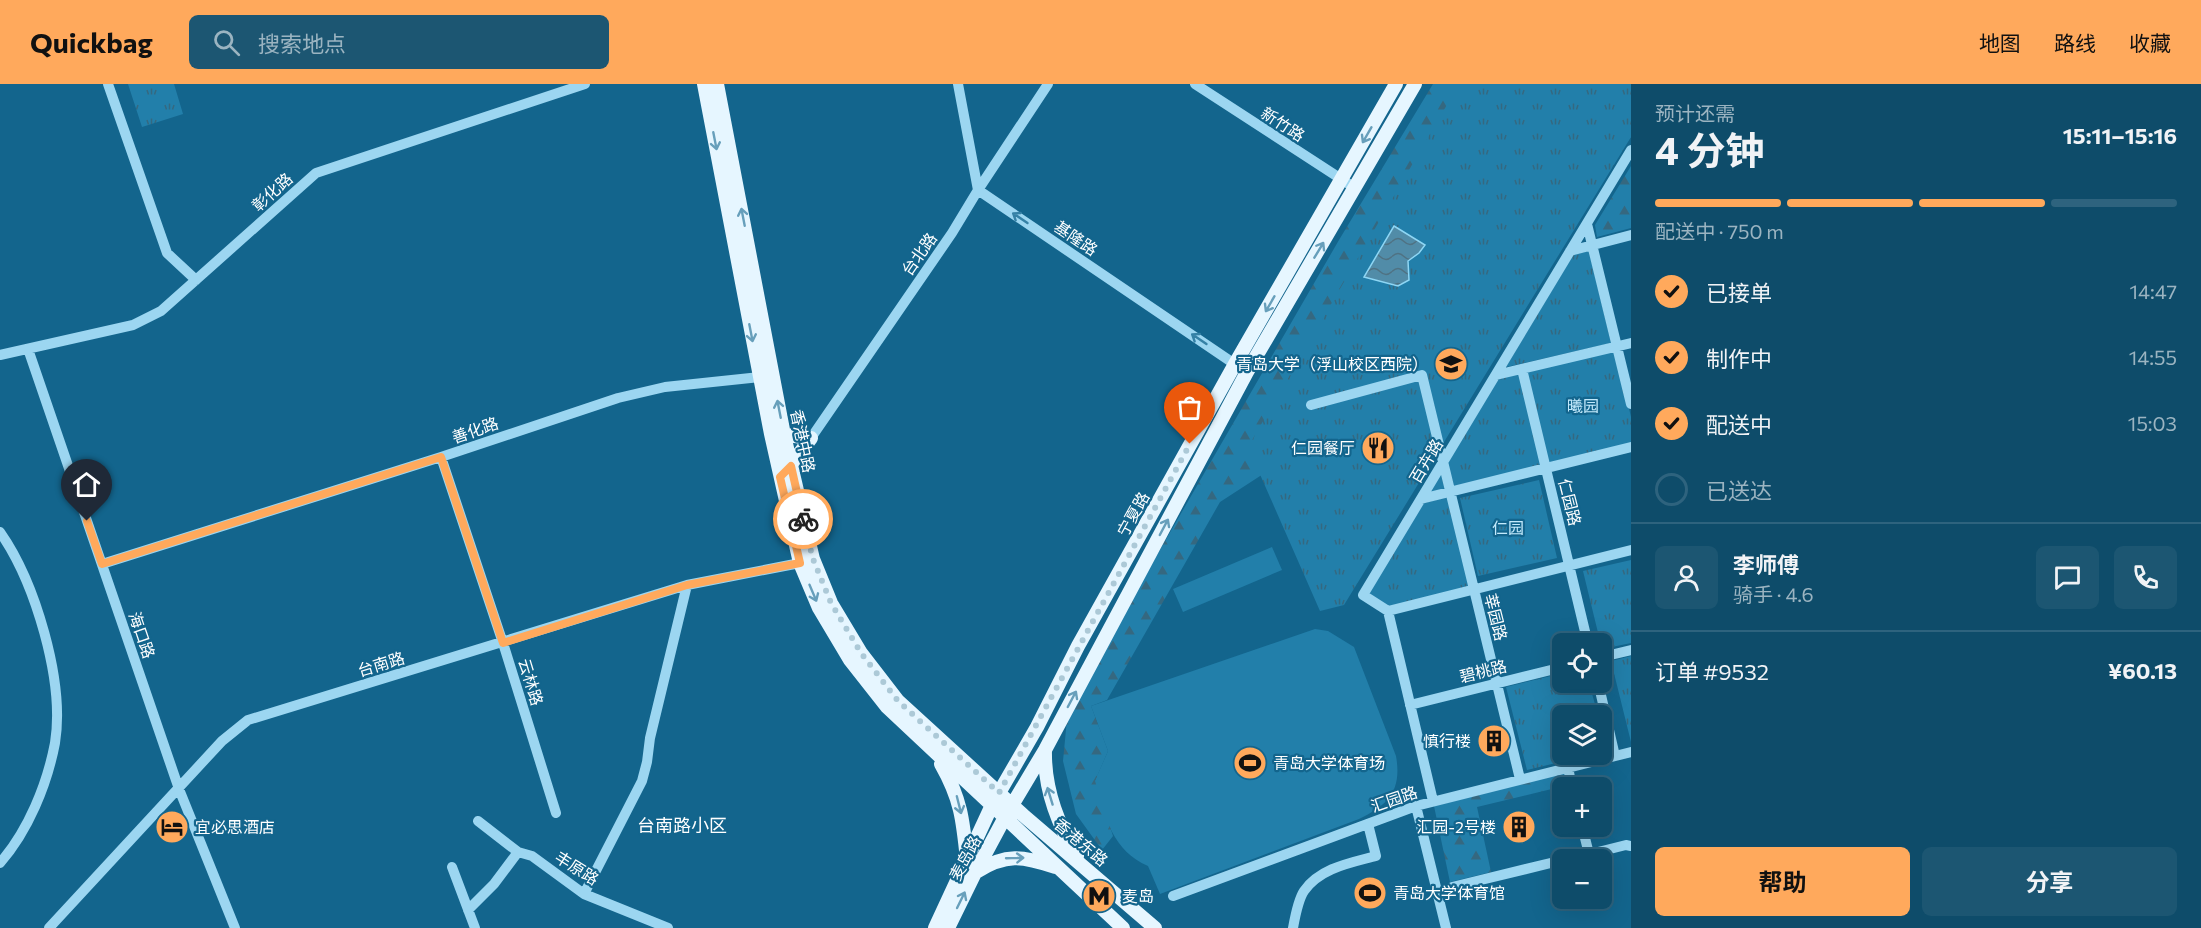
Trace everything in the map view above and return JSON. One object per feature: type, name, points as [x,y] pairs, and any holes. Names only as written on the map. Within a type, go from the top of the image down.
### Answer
[{"type":"main road","name":"香港中路","points":[[704,84],[759,377],[791,466],[813,559],[831,603],[861,653],[898,701],[1008,811]]},
{"type":"main road","name":"香港中路","points":[[717,84],[778,434],[780,477],[800,563],[819,608],[850,660],[887,707],[935,754],[996,799]]},
{"type":"main road","name":"宁夏路","points":[[996,799],[1037,727],[1078,646],[1235,364],[1396,84]]},
{"type":"main road","name":"宁夏路","points":[[1008,811],[1045,750],[1247,372],[1415,84]]},
{"type":"main road","points":[[778,434],[811,438],[780,477]]},
{"type":"main road","points":[[1045,750],[1044,771],[1050,798],[1066,837],[1085,868]]},
{"type":"main road","points":[[935,754],[955,788],[971,867],[1018,857],[1029,858],[1058,868]]},
{"type":"main road","name":"麦岛路","points":[[948,928],[996,799]]},
{"type":"main road","name":"麦岛路","points":[[935,928],[1008,811]]},
{"type":"main road","name":"香港东路","points":[[1008,811],[1085,868],[1155,928]]},
{"type":"main road","name":"香港东路","points":[[1008,811],[1058,868],[1123,928]]},
{"type":"street","points":[[108,84],[167,253],[196,280]]},
{"type":"street","name":"彰化路","points":[[0,355],[133,325],[161,311],[316,173],[585,84]]},
{"type":"street","points":[[958,84],[978,190]]},
{"type":"street","name":"台北路","points":[[811,438],[952,233],[1048,84]]},
{"type":"street","name":"新竹路","points":[[1195,84],[1355,188]]},
{"type":"street","name":"百卉路","points":[[1388,611],[1363,595],[1631,150]]},
{"type":"street","name":"基隆路","points":[[978,190],[1247,372]]},
{"type":"street","points":[[1587,224],[1631,404]]},
{"type":"street","points":[[1570,251],[1631,235]]},
{"type":"street","points":[[1496,375],[1631,343]]},
{"type":"street","name":"海口路","points":[[28,348],[179,789],[235,928]]},
{"type":"street","name":"仁园路","points":[[1522,369],[1585,633]]},
{"type":"street","points":[[1311,405],[1422,375],[1520,779]]},
{"type":"street","name":"善化路","points":[[102,564],[441,457],[618,398],[664,387],[759,377]]},
{"type":"street","points":[[1421,499],[1631,447]]},
{"type":"street","name":"云林路","points":[[441,457],[503,643],[556,813]]},
{"type":"street","points":[[0,532],[14,552],[25,575],[40,620],[56,701],[55,742],[44,783],[26,825],[0,863]]},
{"type":"street","points":[[1433,801],[1388,611],[1631,550]]},
{"type":"street","name":"台南路","points":[[49,928],[222,741],[248,720],[687,585],[800,563]]},
{"type":"street","points":[[584,894],[642,781],[650,738],[687,585]]},
{"type":"street","points":[[1612,655],[1631,650]]},
{"type":"street","name":"碧桃路","points":[[1410,705],[1552,670]]},
{"type":"street","points":[[1601,693],[1615,756]]},
{"type":"street","name":"汇园路","points":[[1173,896],[1416,806],[1631,752]]},
{"type":"street","points":[[1568,767],[1570,777]]},
{"type":"street","points":[[1416,806],[1446,928]]},
{"type":"street","name":"丰原路","points":[[478,821],[518,852],[532,856],[584,894],[668,928]]},
{"type":"street","points":[[1293,928],[1304,892],[1322,873],[1376,856],[1368,824]]},
{"type":"street","points":[[1610,849],[1631,846]]},
{"type":"street","points":[[468,910],[494,884],[518,852]]},
{"type":"street","points":[[1452,887],[1552,863]]},
{"type":"street","points":[[452,867],[475,928]]},
{"type":"green space","points":[[128,84],[174,84],[183,114],[142,127]]},
{"type":"green space","points":[[1433,84],[1631,84],[1631,137],[1306,446],[1220,502],[1107,700],[1091,706],[1108,751],[1095,781],[1113,836],[1102,850],[1076,814],[1063,761],[1068,709],[1339,240]]},
{"type":"green space","points":[[1459,84],[1631,84],[1631,137],[1344,605],[1320,611],[1248,447]]},
{"type":"green space","points":[[1631,166],[1631,228],[1597,237],[1595,225]]},
{"type":"green space","points":[[1589,251],[1611,343],[1506,367],[1573,255]]},
{"type":"green space","name":"曦园","points":[[1615,350],[1631,417],[1631,444],[1430,492],[1499,378]]},
{"type":"green space","name":"仁园","points":[[1539,480],[1557,558],[1478,576],[1460,498]]},
{"type":"green space","points":[[1449,497],[1471,588],[1388,608],[1366,593],[1424,503]]},
{"type":"green space","points":[[1272,547],[1282,570],[1183,612],[1173,589]]},
{"type":"green space","points":[[1631,560],[1631,643],[1612,647],[1612,633],[1598,633],[1583,571]]},
{"type":"green space","name":"青岛大学体育场","points":[[1315,629],[1328,631],[1354,647],[1396,756],[1397,778],[1391,795],[1378,808],[1359,819],[1160,894],[1148,866],[1126,852],[1112,832],[1093,785],[1108,751],[1091,706]]},
{"type":"green space","points":[[1631,656],[1631,742],[1612,665],[1612,661]]},
{"type":"green space","points":[[1552,676],[1552,693],[1592,693],[1595,705],[1552,705],[1552,764],[1527,770],[1506,687]]},
{"type":"green space","points":[[1565,773],[1566,777],[1552,777],[1552,789],[1477,807],[1491,872],[1450,882],[1434,806]]},
{"type":"water","points":[[1394,226],[1425,245],[1408,261],[1409,280],[1398,286],[1364,277]]},
{"type":"way so far","points":[[803,519],[813,559],[831,603],[861,653],[898,701],[999,793],[1190,444]]},
{"type":"place","name":"青岛大学（浮山校区西院）","points":[[1451,364]]},
{"type":"place","name":"仁园餐厅","points":[[1378,448]]},
{"type":"place","name":"慎行楼","points":[[1494,741]]},
{"type":"place","name":"青岛大学体育场","points":[[1250,763]]},
{"type":"place","name":"宜必思酒店","points":[[172,827]]},
{"type":"place","name":"汇园-2号楼","points":[[1519,827]]},
{"type":"place","name":"青岛大学体育馆","points":[[1370,893]]},
{"type":"place","name":"麦岛","points":[[1099,896]]},
{"type":"district","name":"台南路小区","points":[[682,826]]},
{"type":"route","points":[[87,521],[102,564],[441,457],[503,643],[687,585],[800,563],[780,477],[791,466],[803,519]]}]
